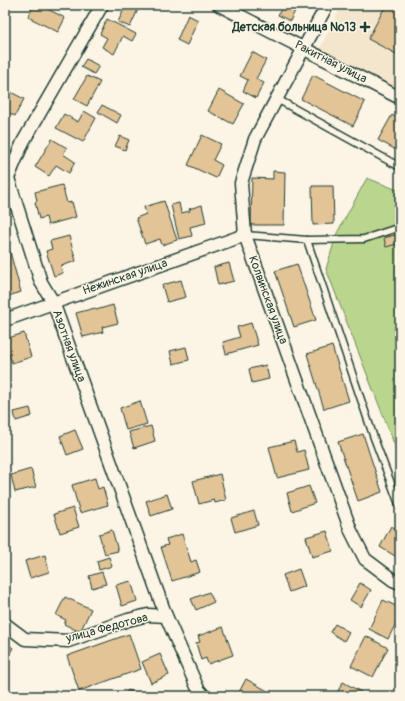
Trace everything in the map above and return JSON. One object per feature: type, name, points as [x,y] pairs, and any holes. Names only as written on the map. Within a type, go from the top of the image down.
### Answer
[{"type":"street","name":"Азотная улица","points":[[102,5],[23,142],[8,178],[41,282],[53,302],[166,616],[198,689],[204,696]]},
{"type":"street","name":"Ракитная улица","points":[[219,5],[400,98]]},
{"type":"street","name":"Колвинская улица","points":[[327,5],[255,139],[241,183],[245,235],[351,531],[365,559],[393,580],[400,583]]},
{"type":"street","name":"Нежинская улица","points":[[5,320],[245,235]]},
{"type":"street","name":"улица Федотова","points":[[5,624],[26,639],[68,641],[128,620],[148,615],[166,616]]},
{"type":"lane","points":[[276,99],[400,167]]},
{"type":"lane","points":[[245,235],[307,240],[364,238],[400,227]]},
{"type":"lane","points":[[307,240],[374,438],[400,507]]},
{"type":"shaded area","name":"Детская больница №13","points":[[342,5],[400,5],[400,93],[319,50]]},
{"type":"green space","points":[[367,178],[400,191],[400,459],[326,269],[337,233]]},
{"type":"building","points":[[34,5],[40,5],[65,18],[58,32],[28,17]]},
{"type":"building","points":[[126,5],[140,5],[130,27],[118,22]]},
{"type":"building","points":[[283,5],[298,5],[290,21],[278,15]]},
{"type":"building","points":[[386,5],[400,5],[400,52],[398,55],[368,39]]},
{"type":"building","points":[[188,15],[198,20],[187,45],[177,40]]},
{"type":"building","points":[[107,19],[136,34],[132,41],[123,36],[114,54],[102,47],[107,38],[100,34]]},
{"type":"building","points":[[252,52],[266,60],[256,79],[264,83],[256,98],[243,91],[248,80],[240,76]]},
{"type":"building","points":[[86,59],[99,66],[94,74],[81,67]]},
{"type":"building","points":[[313,75],[365,102],[353,126],[301,99]]},
{"type":"building","points":[[87,76],[100,82],[87,106],[74,99]]},
{"type":"building","points":[[5,89],[24,99],[15,116],[5,111]]},
{"type":"building","points":[[219,90],[244,104],[233,124],[208,111]]},
{"type":"building","points":[[102,105],[121,115],[117,123],[98,112]]},
{"type":"building","points":[[84,111],[96,118],[83,142],[56,128],[64,114],[78,122]]},
{"type":"building","points":[[392,115],[400,120],[400,152],[378,140]]},
{"type":"building","points":[[202,135],[221,144],[213,160],[222,165],[216,178],[188,165]]},
{"type":"building","points":[[120,136],[129,140],[125,150],[115,146]]},
{"type":"building","points":[[52,139],[67,148],[63,154],[75,162],[69,173],[56,165],[49,176],[35,167]]},
{"type":"building","points":[[273,171],[285,172],[284,225],[251,225],[252,178],[273,179]]},
{"type":"building","points":[[62,185],[67,203],[72,202],[76,217],[48,225],[46,217],[39,219],[35,202],[37,201],[35,192]]},
{"type":"building","points":[[312,186],[333,186],[334,224],[313,225]]},
{"type":"building","points":[[164,201],[177,240],[162,245],[160,239],[145,244],[136,218],[146,214],[144,207]]},
{"type":"building","points":[[179,203],[181,213],[190,211],[189,209],[202,205],[206,223],[190,227],[192,236],[179,239],[171,205]]},
{"type":"building","points":[[6,225],[10,240],[5,241],[5,226]]},
{"type":"building","points":[[398,234],[400,243],[386,247],[384,238]]},
{"type":"building","points":[[69,236],[76,261],[61,266],[63,273],[54,276],[46,251],[52,249],[50,241]]},
{"type":"building","points":[[10,252],[21,292],[5,297],[5,253]]},
{"type":"building","points":[[229,263],[234,281],[218,285],[214,267]]},
{"type":"building","points":[[297,264],[316,320],[294,327],[275,271]]},
{"type":"building","points":[[181,280],[186,297],[167,302],[162,285]]},
{"type":"building","points":[[113,305],[118,323],[102,327],[103,332],[83,337],[76,313],[95,308],[96,310]]},
{"type":"building","points":[[251,323],[258,345],[226,354],[223,342],[240,337],[237,327]]},
{"type":"building","points":[[24,333],[31,357],[12,363],[5,339]]},
{"type":"building","points":[[332,346],[349,401],[324,409],[307,354]]},
{"type":"building","points":[[186,347],[189,360],[173,364],[170,351]]},
{"type":"building","points":[[266,365],[269,379],[252,383],[249,369]]},
{"type":"building","points":[[140,401],[147,424],[126,430],[120,408]]},
{"type":"building","points":[[30,408],[32,416],[16,421],[14,412]]},
{"type":"building","points":[[151,426],[155,441],[134,448],[129,432]]},
{"type":"building","points":[[75,430],[83,449],[67,455],[60,436]]},
{"type":"building","points":[[363,434],[382,492],[358,501],[338,442]]},
{"type":"building","points":[[294,441],[297,452],[304,450],[309,470],[277,478],[269,447]]},
{"type":"building","points":[[31,469],[36,487],[15,492],[11,475]]},
{"type":"building","points":[[220,474],[226,500],[215,503],[214,500],[199,504],[193,481]]},
{"type":"building","points":[[95,478],[98,489],[103,487],[108,505],[80,513],[72,485]]},
{"type":"building","points":[[309,486],[315,503],[292,511],[287,493]]},
{"type":"building","points":[[167,494],[172,509],[151,516],[146,501]]},
{"type":"building","points":[[73,508],[79,527],[60,533],[54,514]]},
{"type":"building","points":[[254,511],[258,525],[235,532],[231,518]]},
{"type":"building","points":[[391,526],[400,531],[400,559],[380,547]]},
{"type":"building","points":[[112,530],[118,551],[105,554],[99,534]]},
{"type":"building","points":[[327,531],[333,551],[312,557],[306,537]]},
{"type":"building","points":[[182,534],[191,562],[196,560],[200,572],[172,581],[161,547],[168,545],[166,539]]},
{"type":"building","points":[[45,555],[49,572],[30,578],[25,561]]},
{"type":"building","points":[[109,557],[112,566],[99,570],[97,561]]},
{"type":"building","points":[[299,569],[305,586],[289,592],[283,575]]},
{"type":"building","points":[[102,572],[106,584],[92,588],[89,576]]},
{"type":"building","points":[[131,581],[137,601],[122,606],[116,585]]},
{"type":"building","points":[[360,583],[371,590],[361,607],[350,600]]},
{"type":"building","points":[[209,592],[214,602],[196,610],[191,599]]},
{"type":"building","points":[[65,597],[91,609],[80,632],[64,624],[66,620],[56,615]]},
{"type":"building","points":[[383,600],[400,608],[400,615],[388,639],[369,629]]},
{"type":"building","points":[[335,624],[349,632],[344,641],[330,632]]},
{"type":"building","points":[[223,627],[233,655],[208,664],[206,658],[201,660],[196,643],[200,642],[198,636]]},
{"type":"building","points":[[129,634],[141,669],[79,691],[67,656]]},
{"type":"building","points":[[366,636],[388,648],[373,677],[351,666]]},
{"type":"building","points":[[5,642],[13,648],[5,660]]},
{"type":"building","points":[[160,654],[169,675],[151,683],[142,662]]},
{"type":"building","points":[[246,679],[273,694],[272,696],[237,696]]},
{"type":"building","points":[[343,682],[361,692],[359,696],[335,696]]},
{"type":"building","points":[[128,690],[139,696],[125,696]]},
{"type":"place","name":"Детская больница №13","points":[[365,27]]}]
